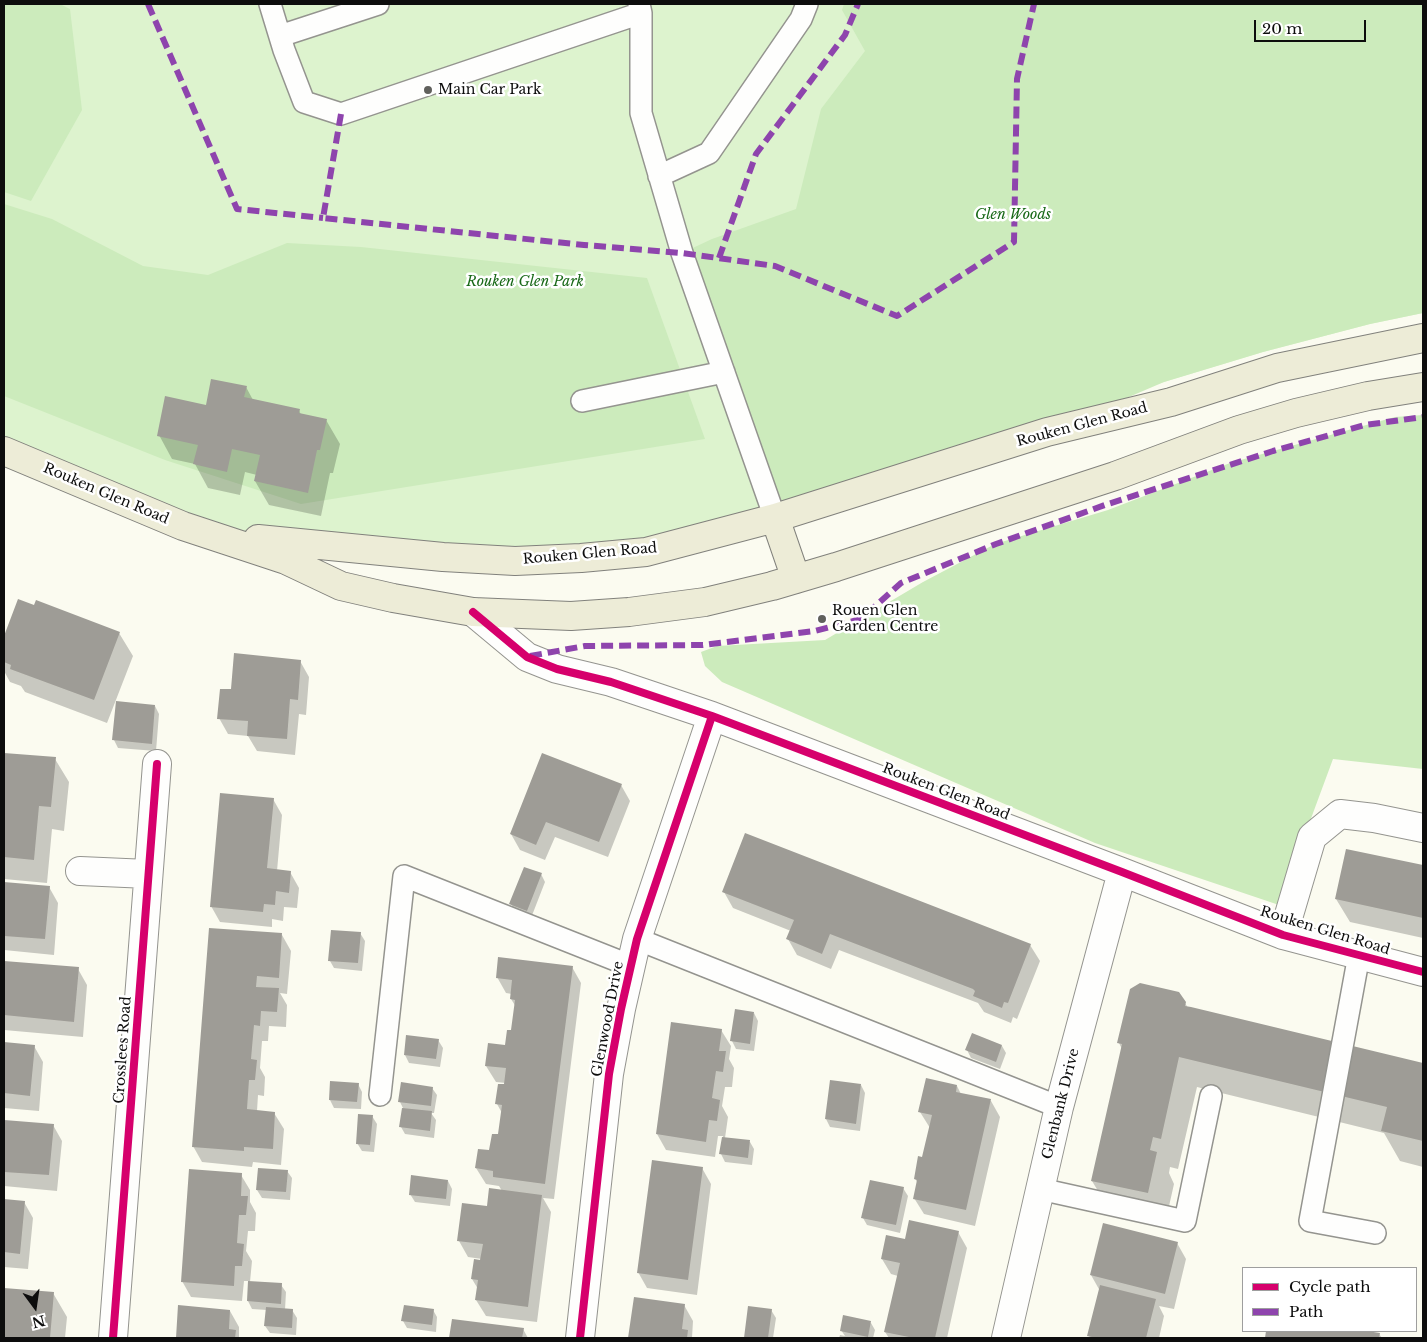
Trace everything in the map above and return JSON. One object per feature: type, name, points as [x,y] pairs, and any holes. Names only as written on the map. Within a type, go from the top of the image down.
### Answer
[{"type":"main road","name":"Rouken Glen Road","points":[[210,534],[443,557],[515,561],[581,558],[646,552],[775,518],[1047,432],[1171,402],[1277,368],[1423,338]]},
{"type":"main road","name":"Rouken Glen Road","points":[[4,451],[183,526],[286,560],[341,586],[393,598],[472,612],[571,616],[629,612],[705,602],[796,579],[1115,476],[1239,430],[1368,396],[1423,387]]},
{"type":"main road","points":[[775,518],[796,579]]},
{"type":"street","name":"Rouken Glen Road","points":[[472,612],[527,657],[557,669],[611,682],[712,716],[1283,935],[1423,972]]},
{"type":"street","name":"Glenwood Drive","points":[[580,1338],[609,1074],[631,966],[637,939],[712,716]]},
{"type":"street","name":"Crosslees Road","points":[[114,1338],[157,764]]},
{"type":"street","points":[[1283,935],[1312,837],[1340,814],[1374,818],[1423,828]]},
{"type":"street","points":[[80,871],[148,874]]},
{"type":"street","name":"Glenbank Drive","points":[[1006,1338],[1060,1107],[1122,872]]},
{"type":"lane","points":[[270,4],[304,102],[341,114],[640,8],[641,113],[682,253],[775,518]]},
{"type":"lane","points":[[280,36],[378,4]]},
{"type":"lane","points":[[659,176],[709,153],[800,19],[807,4]]},
{"type":"lane","points":[[582,401],[724,372]]},
{"type":"lane","points":[[380,1095],[404,876],[631,966]]},
{"type":"lane","points":[[637,939],[1060,1107]]},
{"type":"lane","points":[[1359,955],[1310,1221],[1375,1233]]},
{"type":"lane","points":[[1040,1189],[1186,1221],[1211,1096]]},
{"type":"green space","name":"Rouken Glen Park","points":[[4,4],[1423,4],[1423,313],[1370,324],[1263,352],[1164,382],[702,539],[515,561],[183,526],[4,451]]},
{"type":"green space","points":[[4,4],[60,4],[70,9],[82,110],[31,201],[4,192]]},
{"type":"green space","name":"Glen Woods","points":[[844,4],[1423,4],[1423,313],[1370,324],[1263,352],[1164,382],[1047,432],[775,518],[682,253],[712,239],[796,209],[821,109],[865,51],[842,10]]},
{"type":"green space","points":[[4,204],[52,219],[143,266],[208,275],[287,243],[361,247],[647,278],[705,439],[301,504],[165,460],[4,396]]},
{"type":"green space","points":[[1423,415],[1423,769],[1333,759],[1279,905],[1095,843],[722,682],[705,666],[701,652],[717,646],[825,640],[923,582],[995,544],[1108,510],[1230,463],[1395,417]]},
{"type":"building","points":[[211,379],[247,386],[244,397],[300,409],[299,413],[327,419],[320,450],[317,450],[308,493],[254,481],[260,455],[232,449],[227,472],[193,464],[198,445],[157,436],[165,396],[206,405]]},
{"type":"building","points":[[18,599],[34,605],[36,600],[120,632],[94,700],[10,669],[11,665],[4,662],[4,636]]},
{"type":"building","points":[[234,653],[301,660],[298,700],[290,699],[287,739],[247,736],[248,721],[217,719],[220,689],[231,689]]},
{"type":"building","points":[[116,701],[155,705],[152,744],[112,740]]},
{"type":"building","points":[[4,753],[56,757],[51,807],[39,806],[34,860],[4,857]]},
{"type":"building","points":[[542,753],[622,784],[599,842],[546,822],[536,845],[510,834]]},
{"type":"building","points":[[220,793],[274,798],[267,868],[291,871],[289,893],[276,891],[275,905],[264,904],[263,912],[210,907]]},
{"type":"building","points":[[745,833],[1031,944],[1008,1003],[1004,1002],[1002,1008],[973,996],[975,991],[973,989],[830,934],[822,954],[786,939],[794,920],[722,892]]},
{"type":"building","points":[[1346,849],[1423,865],[1423,918],[1335,899]]},
{"type":"building","points":[[524,867],[542,873],[527,911],[509,904]]},
{"type":"building","points":[[4,882],[50,886],[45,939],[4,936]]},
{"type":"building","points":[[209,928],[282,933],[279,978],[257,976],[256,987],[279,988],[277,1012],[261,1011],[260,1026],[254,1025],[251,1059],[257,1060],[255,1080],[249,1080],[247,1109],[275,1112],[273,1149],[244,1147],[244,1151],[192,1147]]},
{"type":"building","points":[[331,930],[361,932],[358,963],[328,961]]},
{"type":"building","points":[[498,957],[573,966],[545,1184],[493,1177],[493,1171],[475,1168],[478,1149],[489,1150],[492,1134],[498,1134],[502,1105],[495,1104],[498,1084],[504,1084],[506,1068],[485,1066],[488,1043],[505,1045],[507,1030],[511,1030],[515,1000],[510,999],[512,980],[496,978]]},
{"type":"building","points":[[4,961],[79,967],[74,1022],[4,1015]]},
{"type":"building","points":[[1140,983],[1179,992],[1186,1002],[1185,1006],[1423,1063],[1423,1141],[1381,1131],[1387,1107],[1179,1057],[1161,1139],[1153,1137],[1150,1150],[1157,1152],[1148,1193],[1091,1181],[1122,1044],[1117,1043],[1130,989]]},
{"type":"building","points":[[735,1009],[754,1012],[750,1044],[730,1041]]},
{"type":"building","points":[[671,1022],[722,1029],[719,1051],[726,1051],[723,1072],[716,1071],[712,1098],[720,1100],[717,1121],[709,1120],[706,1142],[656,1134]]},
{"type":"building","points":[[972,1033],[1002,1045],[996,1062],[965,1050]]},
{"type":"building","points":[[406,1035],[439,1039],[436,1059],[404,1055]]},
{"type":"building","points":[[4,1042],[35,1045],[30,1096],[4,1093]]},
{"type":"building","points":[[926,1078],[957,1085],[956,1092],[991,1099],[966,1210],[913,1199],[917,1180],[914,1179],[918,1156],[922,1157],[932,1115],[918,1112]]},
{"type":"building","points":[[830,1080],[861,1084],[856,1124],[825,1119]]},
{"type":"building","points":[[330,1081],[359,1083],[357,1102],[329,1100]]},
{"type":"building","points":[[401,1082],[433,1087],[431,1106],[398,1102]]},
{"type":"building","points":[[402,1108],[432,1111],[430,1131],[399,1127]]},
{"type":"building","points":[[358,1114],[373,1115],[370,1145],[356,1144]]},
{"type":"building","points":[[4,1120],[54,1124],[49,1175],[4,1172]]},
{"type":"building","points":[[722,1137],[750,1140],[748,1158],[719,1154]]},
{"type":"building","points":[[652,1160],[703,1167],[688,1280],[637,1273]]},
{"type":"building","points":[[258,1168],[288,1170],[286,1192],[256,1190]]},
{"type":"building","points":[[189,1169],[242,1173],[241,1196],[248,1196],[246,1215],[239,1215],[237,1243],[244,1244],[242,1266],[235,1266],[234,1286],[181,1282]]},
{"type":"building","points":[[411,1175],[448,1180],[446,1199],[409,1195]]},
{"type":"building","points":[[870,1180],[904,1187],[896,1225],[861,1218]]},
{"type":"building","points":[[489,1188],[542,1195],[528,1307],[475,1300],[478,1280],[471,1279],[474,1259],[480,1260],[483,1244],[457,1241],[462,1203],[487,1206]]},
{"type":"building","points":[[4,1199],[25,1201],[20,1254],[4,1252]]},
{"type":"building","points":[[909,1220],[959,1231],[935,1338],[914,1338],[884,1332],[900,1263],[881,1259],[886,1235],[905,1239]]},
{"type":"building","points":[[1103,1223],[1178,1242],[1165,1294],[1090,1275]]},
{"type":"building","points":[[248,1281],[282,1283],[281,1304],[247,1301]]},
{"type":"building","points":[[1100,1285],[1156,1299],[1146,1338],[1097,1338],[1087,1336]]},
{"type":"building","points":[[4,1288],[54,1292],[50,1338],[4,1338]]},
{"type":"building","points":[[634,1297],[685,1304],[682,1329],[688,1330],[687,1338],[628,1338]]},
{"type":"building","points":[[178,1305],[230,1310],[229,1329],[236,1330],[235,1338],[176,1338]]},
{"type":"building","points":[[404,1305],[434,1309],[432,1325],[401,1321]]},
{"type":"building","points":[[748,1306],[772,1309],[768,1338],[744,1338]]},
{"type":"building","points":[[266,1307],[293,1309],[292,1328],[264,1326]]},
{"type":"building","points":[[843,1315],[871,1321],[868,1337],[840,1331]]},
{"type":"building","points":[[452,1319],[524,1328],[522,1338],[449,1338]]},
{"type":"building","points":[[1266,1332],[1380,1333],[1379,1338],[1265,1338]]},
{"type":"marked path","points":[[148,4],[237,209],[323,218]]},
{"type":"marked path","points":[[719,258],[756,154],[845,35],[858,4]]},
{"type":"marked path","points":[[341,114],[323,218],[584,245],[682,253],[775,266],[897,316],[1014,242],[1017,79],[1034,4]]},
{"type":"marked path","points":[[530,656],[585,646],[703,645],[815,631],[861,619],[901,583],[996,544],[1105,505],[1273,451],[1365,425],[1423,417]]},
{"type":"cycle path","points":[[473,612],[527,657],[557,669],[611,682],[712,716],[1283,935],[1423,972]]},
{"type":"cycle path","points":[[580,1338],[609,1074],[621,1009],[637,939],[712,716]]},
{"type":"cycle path","points":[[113,1338],[157,764]]},
{"type":"place","name":"Main Car Park","points":[[428,90]]},
{"type":"place","name":"Rouen Glen Garden Centre","points":[[822,619]]}]
